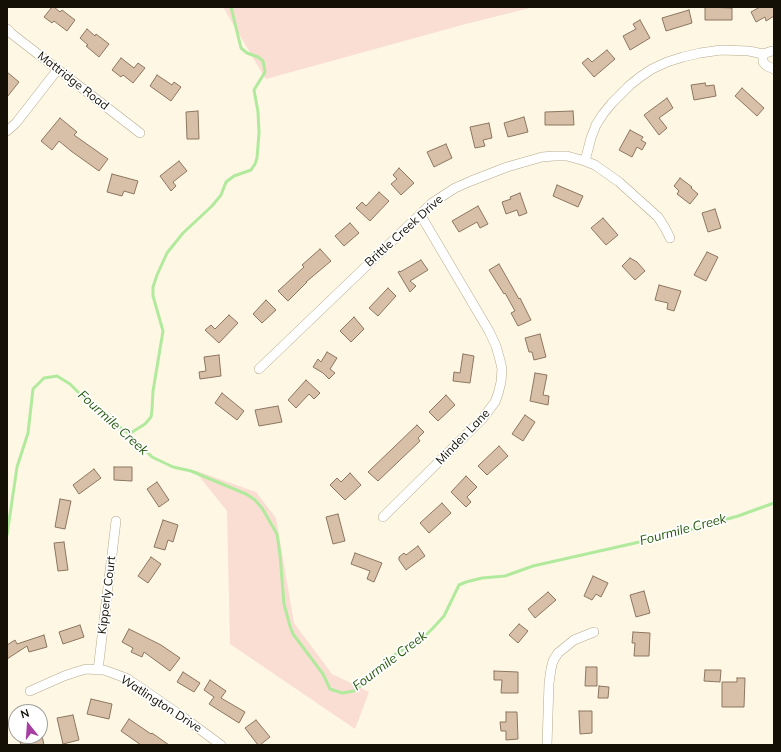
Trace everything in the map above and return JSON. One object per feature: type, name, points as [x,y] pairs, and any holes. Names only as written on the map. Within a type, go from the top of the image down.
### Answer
[{"type":"street","name":"Mattridge Road","points":[[7,29],[140,133]]},
{"type":"street","points":[[585,161],[591,138],[596,125],[603,114],[630,85],[646,73],[667,62],[700,53],[721,50],[749,51],[763,54],[774,51]]},
{"type":"street","points":[[763,54],[763,62],[767,66],[774,69]]},
{"type":"street","points":[[7,130],[16,123],[58,69]]},
{"type":"street","name":"Brittle Creek Drive","points":[[259,369],[432,203],[455,188],[513,165],[542,157],[567,156],[595,165],[618,182],[658,217],[670,238]]},
{"type":"street","name":"Minden Lane","points":[[383,517],[483,418],[495,402],[501,382],[502,369],[500,360],[496,346],[489,331],[420,214]]},
{"type":"street","name":"Kipperly Court","points":[[98,670],[116,521]]},
{"type":"street","points":[[548,745],[549,682],[553,661],[558,653],[574,640],[594,632]]},
{"type":"street","name":"Watlington Drive","points":[[30,691],[64,676],[86,669],[115,674],[128,679],[184,717],[221,745]]},
{"type":"shaded area","points":[[223,7],[534,7],[462,25],[266,79]]},
{"type":"shaded area","points":[[194,470],[256,492],[276,518],[294,623],[332,674],[369,692],[355,729],[230,644],[227,511]]},
{"type":"building","points":[[52,7],[60,12],[62,10],[75,20],[67,31],[54,21],[52,23],[44,17]]},
{"type":"building","points":[[705,7],[732,8],[732,20],[705,20]]},
{"type":"building","points":[[760,7],[774,7],[774,16],[766,21],[765,17],[756,22],[751,12]]},
{"type":"building","points":[[689,10],[692,23],[666,31],[662,18]]},
{"type":"building","points":[[640,20],[650,38],[630,50],[623,36],[636,29],[633,24]]},
{"type":"building","points":[[87,29],[95,36],[96,34],[109,44],[99,57],[86,46],[88,45],[80,38]]},
{"type":"building","points":[[607,50],[615,59],[594,77],[582,63],[588,58],[592,62]]},
{"type":"building","points":[[121,58],[134,68],[138,63],[145,68],[133,83],[123,75],[121,77],[112,70]]},
{"type":"building","points":[[7,72],[19,82],[7,97]]},
{"type":"building","points":[[157,75],[172,85],[174,82],[181,87],[171,101],[150,86]]},
{"type":"building","points":[[705,83],[706,86],[714,85],[716,96],[694,100],[691,85]]},
{"type":"building","points":[[742,88],[764,108],[757,116],[735,96]]},
{"type":"building","points":[[667,98],[673,108],[659,118],[667,128],[659,135],[644,115]]},
{"type":"building","points":[[198,111],[199,139],[187,139],[186,112]]},
{"type":"building","points":[[573,111],[574,125],[545,125],[545,112]]},
{"type":"building","points":[[524,117],[528,132],[508,137],[504,123]]},
{"type":"building","points":[[60,118],[77,132],[74,135],[108,159],[99,171],[59,141],[52,150],[41,141]]},
{"type":"building","points":[[489,123],[492,138],[483,140],[485,146],[475,148],[470,127]]},
{"type":"building","points":[[630,130],[643,137],[641,140],[646,143],[642,150],[637,147],[632,157],[619,150]]},
{"type":"building","points":[[446,144],[452,158],[434,167],[427,152]]},
{"type":"building","points":[[179,161],[187,171],[173,182],[176,186],[171,191],[160,176]]},
{"type":"building","points":[[399,168],[414,183],[401,195],[391,184],[397,179],[393,175]]},
{"type":"building","points":[[112,174],[138,181],[134,194],[124,191],[122,196],[107,192]]},
{"type":"building","points":[[680,178],[692,187],[691,188],[698,194],[690,204],[677,194],[679,191],[674,186]]},
{"type":"building","points":[[557,185],[583,196],[578,207],[553,196]]},
{"type":"building","points":[[379,192],[389,201],[370,221],[356,208],[362,202],[366,206]]},
{"type":"building","points":[[520,193],[527,213],[519,216],[517,210],[506,214],[502,202],[511,199],[510,197]]},
{"type":"building","points":[[478,206],[488,224],[480,228],[477,222],[459,232],[452,221]]},
{"type":"building","points":[[715,209],[721,228],[708,232],[702,213]]},
{"type":"building","points":[[603,218],[618,235],[606,245],[591,228]]},
{"type":"building","points":[[350,223],[359,233],[344,246],[335,236]]},
{"type":"building","points":[[320,249],[331,261],[306,282],[288,301],[278,291],[304,267],[302,265]]},
{"type":"building","points":[[707,252],[718,257],[706,281],[694,275]]},
{"type":"building","points":[[630,258],[637,262],[645,271],[635,280],[622,266]]},
{"type":"building","points":[[421,260],[428,270],[410,281],[416,286],[410,292],[398,272]]},
{"type":"building","points":[[499,264],[519,299],[520,298],[531,320],[518,326],[511,313],[515,311],[489,270]]},
{"type":"building","points":[[659,285],[681,291],[674,311],[667,309],[668,303],[655,300]]},
{"type":"building","points":[[388,288],[396,296],[378,316],[369,308]]},
{"type":"building","points":[[266,300],[276,310],[262,323],[253,314]]},
{"type":"building","points":[[229,315],[238,323],[219,343],[205,330],[211,325],[215,329]]},
{"type":"building","points":[[354,317],[364,329],[351,342],[340,331]]},
{"type":"building","points":[[540,334],[546,357],[534,360],[532,352],[529,352],[525,338]]},
{"type":"building","points":[[327,352],[337,358],[330,369],[335,373],[329,379],[313,367],[318,359],[321,362]]},
{"type":"building","points":[[463,354],[474,356],[470,383],[453,381],[454,372],[460,373]]},
{"type":"building","points":[[219,355],[221,376],[200,379],[199,372],[206,371],[204,357]]},
{"type":"building","points":[[535,373],[547,375],[543,395],[549,396],[548,405],[530,401]]},
{"type":"building","points":[[306,380],[320,393],[314,399],[309,394],[296,408],[288,400]]},
{"type":"building","points":[[222,393],[244,411],[237,420],[215,403]]},
{"type":"building","points":[[446,395],[455,405],[438,421],[429,412]]},
{"type":"building","points":[[278,406],[282,422],[259,426],[255,410]]},
{"type":"building","points":[[525,415],[535,422],[523,441],[512,434]]},
{"type":"building","points":[[417,425],[424,432],[418,438],[420,441],[378,481],[368,472]]},
{"type":"building","points":[[499,446],[508,456],[487,475],[478,466]]},
{"type":"building","points":[[114,467],[132,467],[132,481],[114,480]]},
{"type":"building","points":[[94,469],[101,478],[79,494],[73,485]]},
{"type":"building","points":[[350,473],[361,485],[345,500],[330,485],[337,478],[341,482]]},
{"type":"building","points":[[466,476],[477,487],[467,497],[471,502],[466,507],[451,492]]},
{"type":"building","points":[[157,482],[169,500],[159,507],[147,489]]},
{"type":"building","points":[[60,499],[71,501],[65,529],[55,527]]},
{"type":"building","points":[[442,503],[451,513],[429,533],[420,523]]},
{"type":"building","points":[[338,514],[345,541],[333,544],[326,517]]},
{"type":"building","points":[[163,520],[178,525],[173,542],[168,540],[165,550],[154,547]]},
{"type":"building","points":[[64,542],[68,570],[58,571],[54,543]]},
{"type":"building","points":[[418,546],[425,556],[406,570],[399,560],[399,557],[404,553],[406,555]]},
{"type":"building","points":[[355,553],[382,563],[374,582],[367,579],[370,571],[351,564]]},
{"type":"building","points":[[151,557],[161,564],[148,583],[138,576]]},
{"type":"building","points":[[593,576],[608,583],[601,597],[596,594],[592,600],[584,596]]},
{"type":"building","points":[[644,591],[650,613],[636,617],[630,595]]},
{"type":"building","points":[[548,592],[556,600],[535,618],[528,609]]},
{"type":"building","points":[[519,624],[528,631],[518,643],[509,635]]},
{"type":"building","points":[[80,625],[84,637],[63,644],[59,632]]},
{"type":"building","points":[[129,629],[161,645],[180,658],[170,671],[144,652],[142,657],[131,652],[133,648],[122,642]]},
{"type":"building","points":[[633,632],[650,633],[649,656],[634,656],[635,643],[632,643]]},
{"type":"building","points":[[44,635],[47,647],[29,652],[27,646],[7,659],[7,645],[15,640],[17,644]]},
{"type":"building","points":[[586,667],[597,667],[597,686],[585,686]]},
{"type":"building","points":[[705,670],[721,670],[720,682],[704,681]]},
{"type":"building","points":[[494,671],[518,672],[518,693],[501,693],[502,680],[494,680]]},
{"type":"building","points":[[183,672],[200,683],[194,692],[177,682]]},
{"type":"building","points":[[737,678],[745,678],[744,707],[722,707],[722,682],[737,682]]},
{"type":"building","points":[[210,680],[226,691],[221,698],[245,712],[239,723],[209,704],[214,697],[204,690]]},
{"type":"building","points":[[599,686],[609,687],[608,698],[598,698]]},
{"type":"building","points":[[91,699],[112,704],[109,719],[87,714]]},
{"type":"building","points":[[579,711],[592,711],[592,733],[580,734]]},
{"type":"building","points":[[506,712],[517,712],[518,739],[506,740],[506,731],[501,731],[500,722],[506,722]]},
{"type":"building","points":[[73,715],[79,740],[63,744],[57,718]]},
{"type":"building","points":[[129,719],[169,745],[141,745],[121,731]]},
{"type":"building","points":[[256,720],[270,737],[260,745],[258,745],[245,728]]},
{"type":"building","points":[[21,744],[44,745],[21,745]]},
{"type":"waterway","points":[[129,434],[145,424],[151,417],[153,391],[163,331],[153,296],[153,287],[167,253],[183,233],[212,206],[221,195],[226,182],[234,176],[251,170],[257,158],[259,133],[258,112],[254,90],[265,72],[263,61],[258,57],[247,53],[241,48],[231,7]]},
{"type":"waterway","name":"Fourmile Creek","points":[[7,535],[17,467],[28,433],[33,389],[44,378],[57,376],[70,384],[93,407],[129,434],[152,457],[173,467],[191,471],[246,494],[255,500],[262,508],[277,534],[284,604],[293,634],[323,674],[330,689],[342,693],[354,691],[373,676],[394,655],[422,639],[444,616],[459,585],[482,578],[505,576],[533,566],[675,534],[738,516],[774,503]]}]
